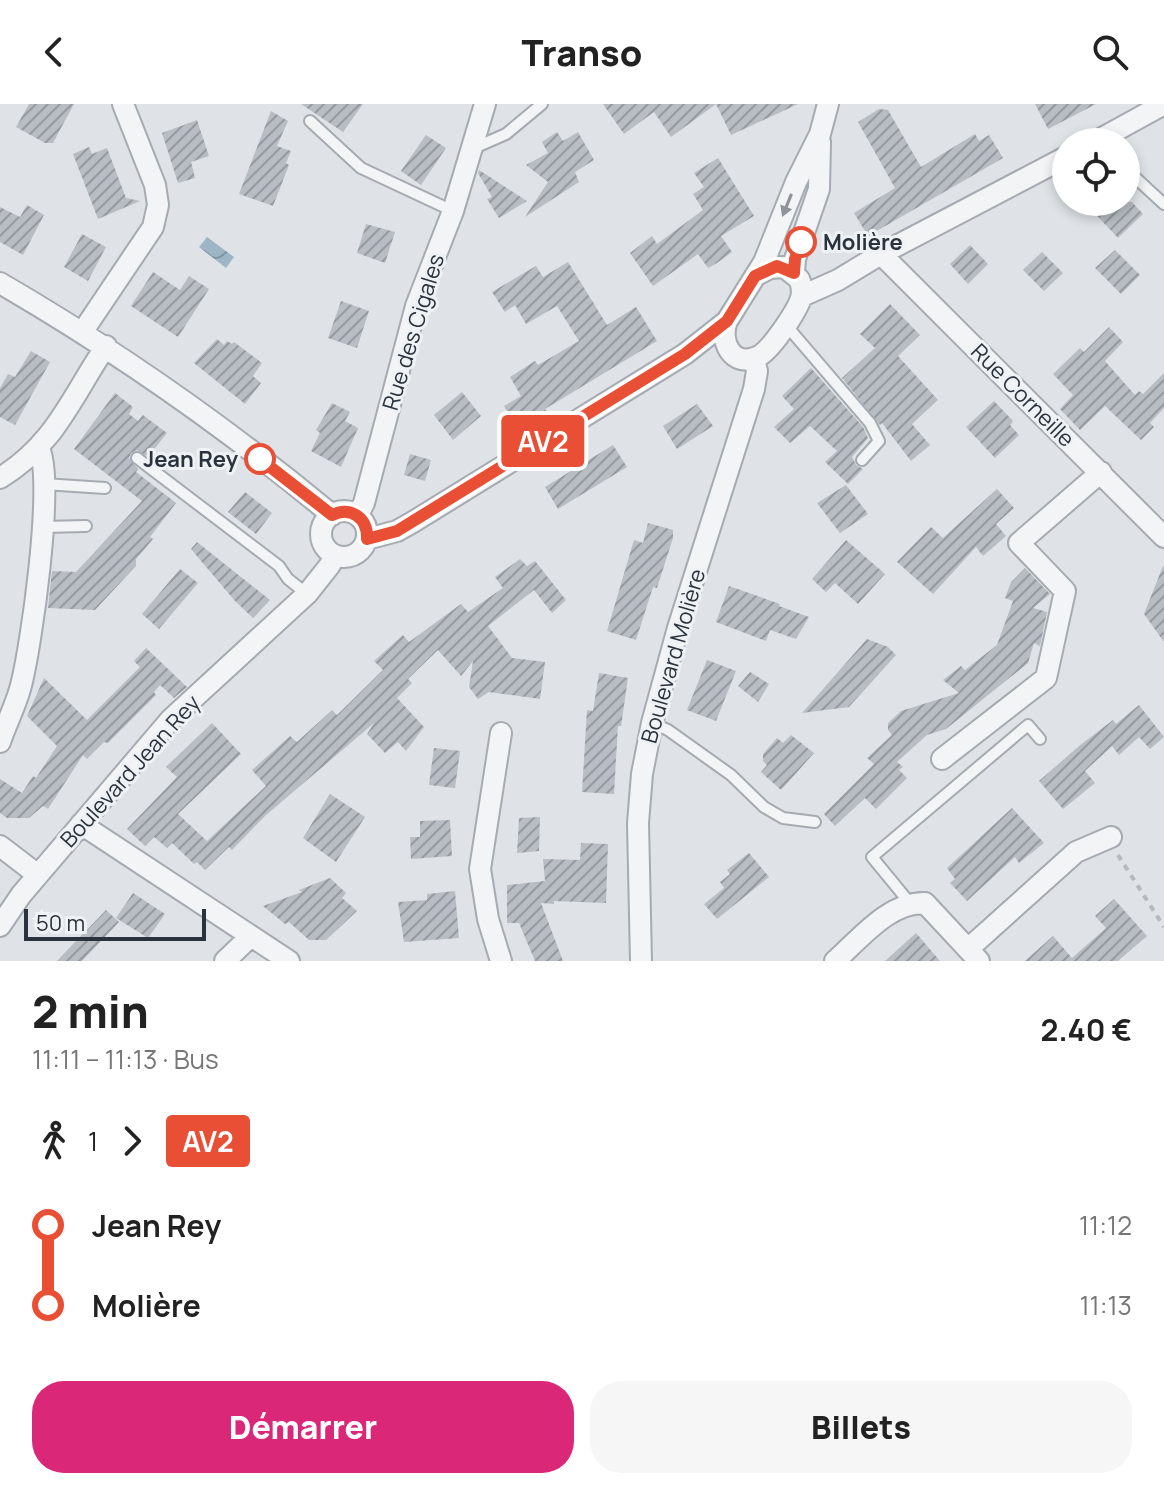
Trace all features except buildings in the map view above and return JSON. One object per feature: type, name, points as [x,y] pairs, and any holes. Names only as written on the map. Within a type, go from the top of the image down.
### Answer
[{"type":"street","points":[[83,331],[153,227],[158,205],[155,185],[123,104]]},
{"type":"street","name":"Rue des Cigales","points":[[358,515],[364,503],[416,306],[453,211],[485,104]]},
{"type":"street","points":[[727,349],[723,330],[755,276],[820,134],[828,104]]},
{"type":"street","points":[[1121,128],[1164,104]]},
{"type":"street","points":[[685,354],[717,348],[727,349],[739,359],[754,359],[763,354],[785,324],[802,296],[802,287],[794,273],[795,259],[819,189],[820,134]]},
{"type":"street","points":[[802,296],[838,280],[881,254],[1052,164]]},
{"type":"street","name":"Rue Corneille","points":[[881,254],[1164,537]]},
{"type":"street","points":[[755,276],[777,266],[794,273]]},
{"type":"street","points":[[0,283],[106,346],[198,411],[332,515]]},
{"type":"street","points":[[367,539],[397,531],[685,354],[727,321]]},
{"type":"street","points":[[0,478],[22,465],[39,449],[58,425],[106,346]]},
{"type":"street","name":"Boulevard Molière","points":[[641,954],[638,823],[642,774],[652,723],[678,628],[754,389],[757,371],[754,359]]},
{"type":"street","points":[[0,742],[20,688],[35,607],[44,484],[44,458],[39,449]]},
{"type":"street","points":[[942,759],[1046,678],[1065,591],[1019,543],[1101,472]]},
{"type":"street","points":[[345,511],[358,515],[365,526],[367,539],[360,551],[341,557],[326,549],[322,541],[325,522],[332,515],[345,511]]},
{"type":"street","name":"Boulevard Jean Rey","points":[[0,926],[38,875],[171,719],[307,594],[330,565],[334,555]]},
{"type":"street","points":[[501,733],[480,869],[488,919],[501,961]]},
{"type":"street","points":[[81,824],[289,961]]},
{"type":"street","points":[[835,961],[895,908],[909,902],[925,903],[973,955],[1076,852],[1111,837]]},
{"type":"street","points":[[0,846],[38,875]]},
{"type":"street","points":[[225,961],[251,936]]},
{"type":"street","points":[[623,961],[641,954]]},
{"type":"lane","points":[[474,148],[506,134],[542,104]]},
{"type":"lane","points":[[310,121],[361,168],[453,211]]},
{"type":"lane","points":[[1140,182],[1164,204]]},
{"type":"lane","points":[[785,324],[870,423],[879,441],[862,460]]},
{"type":"lane","points":[[137,458],[279,566],[288,579],[307,594]]},
{"type":"lane","points":[[44,484],[105,488]]},
{"type":"lane","points":[[42,527],[86,526]]},
{"type":"lane","points":[[652,723],[668,730],[731,775],[764,807],[783,818],[815,822]]},
{"type":"lane","points":[[909,902],[872,857],[1028,725],[1040,739]]},
{"type":"path","points":[[1111,837],[1121,864],[1164,927]]},
{"type":"water","points":[[207,237],[234,257],[226,268],[199,247]]},
{"type":"bus line","name":"AV2","points":[[260,459],[332,515],[345,511],[358,515],[365,526],[367,539],[397,531],[685,354],[727,321],[755,276],[777,266],[794,273],[793,266],[801,242]]},
{"type":"place","name":"Molière","points":[[801,242]]},
{"type":"place","name":"Jean Rey","points":[[260,459]]}]
